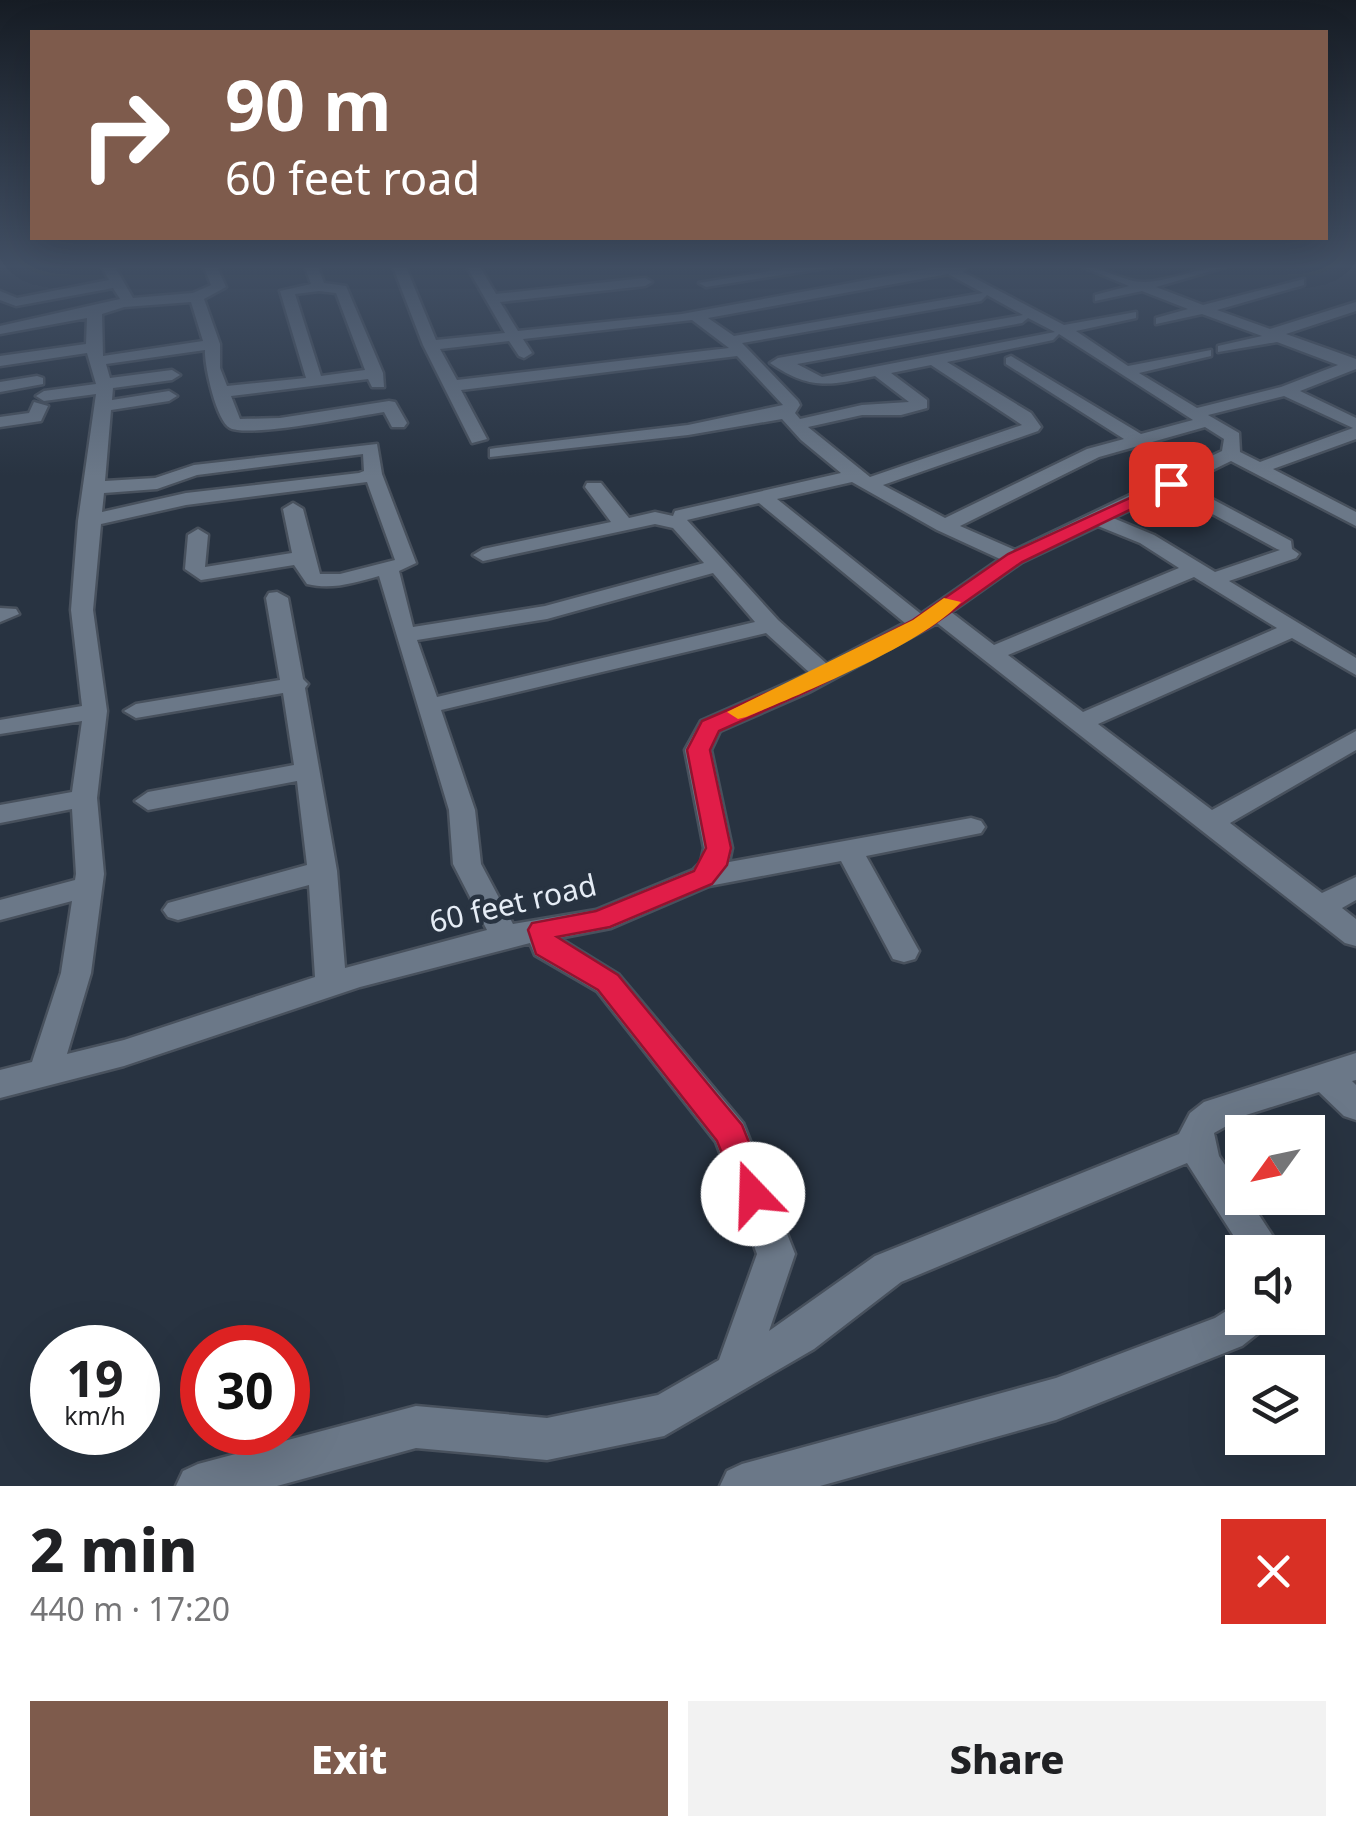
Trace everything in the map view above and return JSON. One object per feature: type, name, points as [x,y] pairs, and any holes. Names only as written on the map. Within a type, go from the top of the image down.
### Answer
[{"type":"street","points":[[45,1072],[76,974],[88,887],[84,798],[96,710],[82,610],[88,521],[104,393],[96,336]]},
{"type":"street","points":[[209,336],[220,392],[230,418],[242,426],[389,406]]},
{"type":"street","points":[[302,336],[316,382]]},
{"type":"street","points":[[360,336],[398,423]]},
{"type":"street","points":[[428,336],[478,440]]},
{"type":"street","points":[[431,345],[509,336]]},
{"type":"street","points":[[512,336],[524,353]]},
{"type":"street","points":[[516,336],[615,345],[734,346],[782,336]]},
{"type":"street","points":[[451,386],[639,336]]},
{"type":"street","points":[[726,336],[792,405],[791,419]]},
{"type":"street","points":[[758,367],[929,336]]},
{"type":"street","points":[[784,362],[808,379],[822,382],[1043,336]]},
{"type":"street","points":[[1064,336],[1202,417],[1257,469],[1356,520]]},
{"type":"street","points":[[1126,371],[1271,336]]},
{"type":"street","points":[[1280,336],[1354,364]]},
{"type":"street","points":[[0,361],[212,344]]},
{"type":"street","points":[[682,515],[762,496],[863,479],[1032,427],[1024,416],[934,360]]},
{"type":"street","points":[[1011,362],[1138,440]]},
{"type":"street","points":[[944,526],[1058,467],[1286,391],[1354,364]]},
{"type":"street","points":[[220,392],[375,372]]},
{"type":"street","points":[[496,454],[862,410],[901,410],[921,404],[878,372]]},
{"type":"street","points":[[104,393],[172,375]]},
{"type":"street","points":[[0,387],[40,394],[169,396]]},
{"type":"street","points":[[1286,391],[1356,424]]},
{"type":"street","points":[[0,422],[35,417],[40,394]]},
{"type":"street","points":[[791,419],[863,479],[944,526],[1015,558]]},
{"type":"street","points":[[1257,469],[1356,433]]},
{"type":"street","points":[[703,877],[714,865],[718,848],[700,769],[702,738],[724,719],[929,618],[1015,558],[1171,484],[1232,445]]},
{"type":"street","points":[[92,488],[157,483],[194,470],[371,448],[374,474],[406,563],[324,581],[309,576],[293,509]]},
{"type":"street","points":[[88,521],[186,499],[374,474]]},
{"type":"street","points":[[994,653],[1203,574],[1286,550],[1171,484]]},
{"type":"street","points":[[594,487],[624,524]]},
{"type":"street","points":[[762,496],[929,618],[994,653],[1356,935]]},
{"type":"street","points":[[483,555],[655,518],[680,523],[770,625],[824,673]]},
{"type":"street","points":[[1099,519],[1147,538],[1356,668]]},
{"type":"street","points":[[198,535],[195,569],[202,574],[303,557]]},
{"type":"street","points":[[405,634],[547,612],[716,566]]},
{"type":"street","points":[[388,568],[405,634],[462,810],[467,864],[506,936]]},
{"type":"street","points":[[277,598],[286,619],[284,647],[296,684],[323,871],[331,984]]},
{"type":"street","points":[[428,706],[770,625]]},
{"type":"street","points":[[1081,722],[1294,629]]},
{"type":"street","points":[[136,711],[296,684]]},
{"type":"street","points":[[0,727],[96,710]]},
{"type":"street","points":[[1210,823],[1356,739]]},
{"type":"street","points":[[148,800],[307,771]]},
{"type":"street","points":[[0,814],[84,798]]},
{"type":"street","name":"60 feet road","points":[[0,1084],[124,1052],[331,984],[506,936],[600,920],[703,877],[970,827]]},
{"type":"street","points":[[850,850],[904,950]]},
{"type":"street","points":[[178,910],[323,871]]},
{"type":"street","points":[[0,910],[88,887]]},
{"type":"street","points":[[1323,906],[1356,887]]},
{"type":"street","points":[[542,930],[546,947],[608,983],[730,1134],[776,1254],[734,1375]]},
{"type":"street","points":[[1253,1235],[1196,1143],[1197,1130],[1205,1120],[1342,1072],[1356,1106]]},
{"type":"street","points":[[198,1486],[416,1427],[547,1439],[664,1416],[800,1335],[888,1269],[1196,1143]]},
{"type":"street","points":[[742,1486],[1056,1399],[1225,1333]]},
{"type":"slow traffic","points":[[738,712],[801,686],[920,624],[951,602]]},
{"type":"route","points":[[753,1194],[730,1134],[608,983],[546,947],[542,930],[600,920],[703,877],[714,865],[718,848],[698,750],[710,726],[801,686],[920,624],[1015,558],[1171,484]]}]
